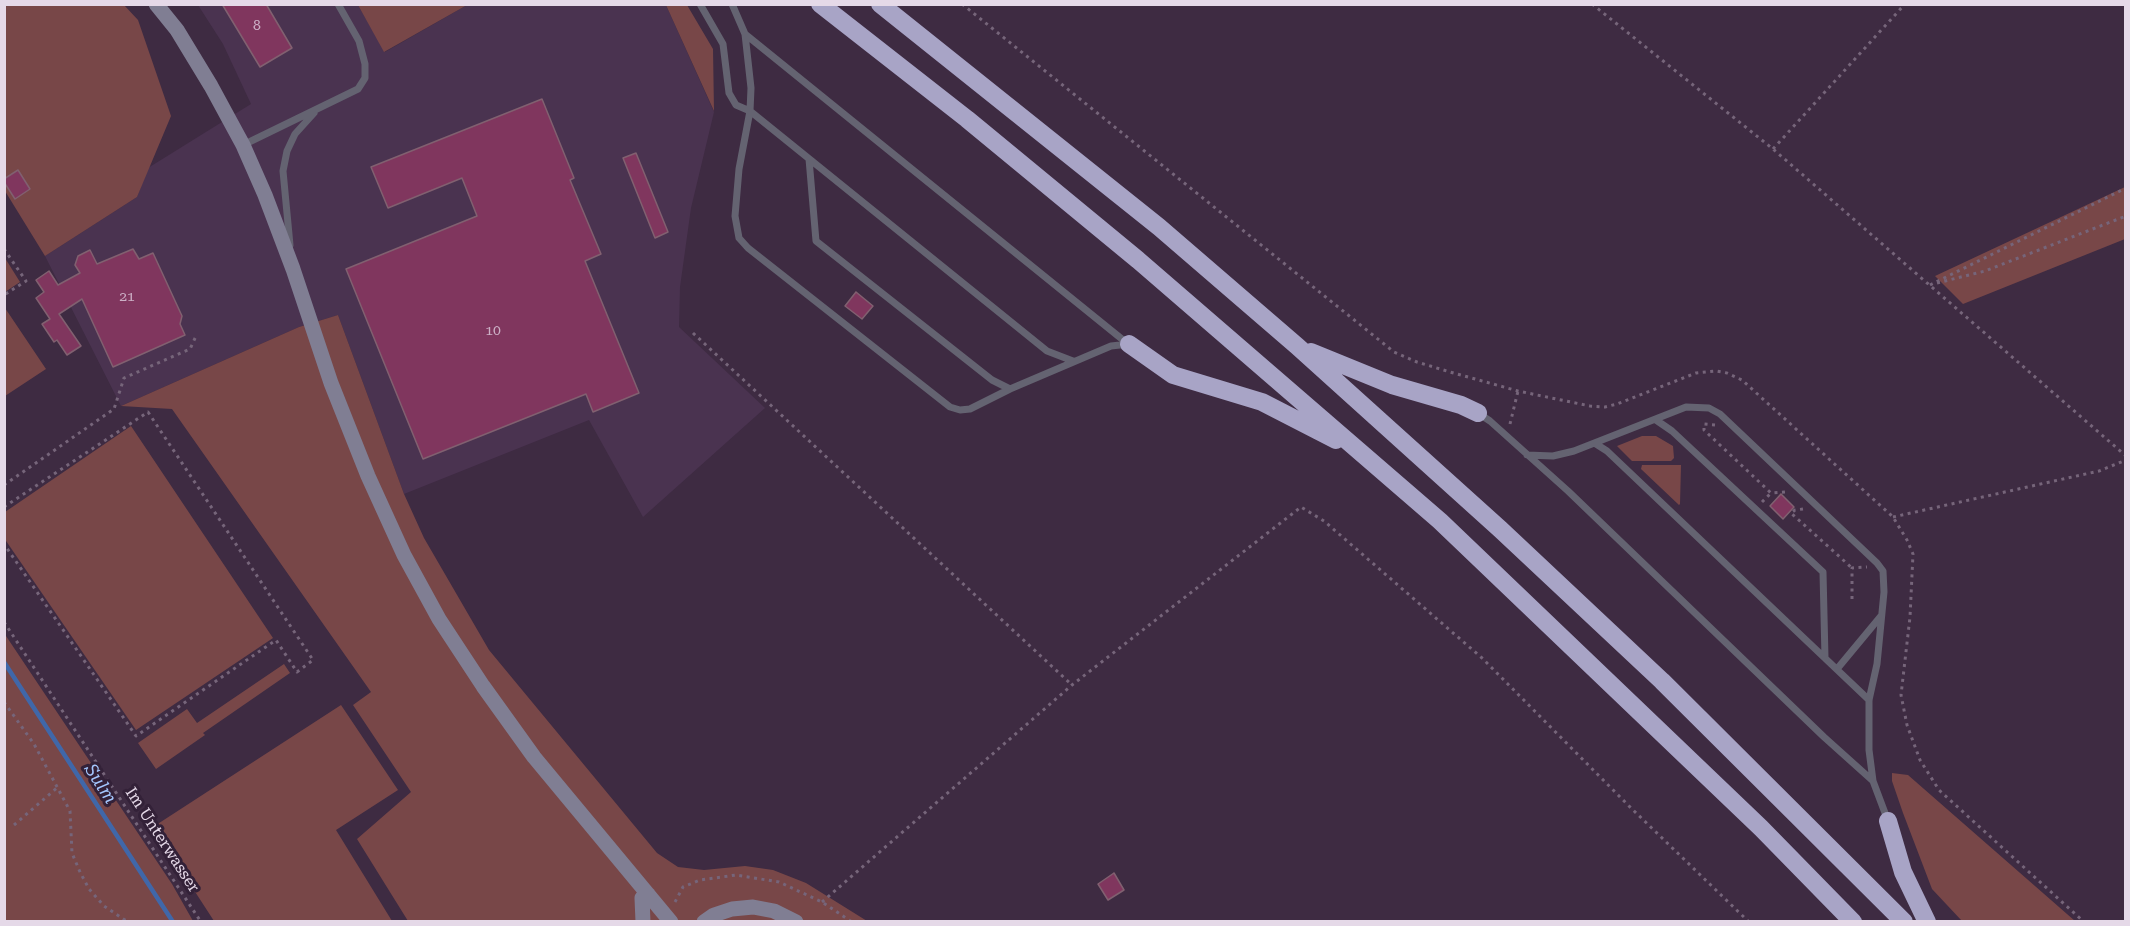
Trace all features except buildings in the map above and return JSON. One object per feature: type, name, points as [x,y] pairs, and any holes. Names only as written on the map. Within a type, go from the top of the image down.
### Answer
[{"type":"highway","points":[[820,4],[967,118],[1138,260],[1440,521],[1745,811],[1852,921]]},
{"type":"highway","points":[[880,4],[1159,227],[1297,346],[1500,529],[1662,681],[1904,921]]},
{"type":"highway","points":[[1129,344],[1173,375],[1262,402],[1364,454]]},
{"type":"highway","points":[[1297,346],[1392,385],[1461,405],[1478,413]]},
{"type":"highway","points":[[1888,821],[1904,872],[1927,921]]},
{"type":"main road","points":[[156,4],[177,30],[212,86],[243,145],[293,269],[331,383],[368,476],[404,555],[439,619],[534,757],[671,921]]},
{"type":"main road","points":[[643,921],[642,898],[648,894]]},
{"type":"main road","points":[[704,921],[732,909],[753,908],[774,910],[796,921]]},
{"type":"lane","points":[[243,145],[358,89],[365,78],[365,64],[358,41],[338,4]]},
{"type":"lane","points":[[700,4],[723,45],[729,93],[736,105],[750,111],[1047,351],[1073,361]]},
{"type":"lane","points":[[732,4],[745,34],[751,88],[750,111],[739,169],[735,216],[739,238],[748,248],[950,407],[960,410],[970,409],[1010,389],[1111,346],[1129,344]]},
{"type":"lane","points":[[745,34],[1129,344]]},
{"type":"lane","points":[[293,269],[283,171],[287,151],[296,134],[315,111]]},
{"type":"lane","points":[[809,159],[816,240],[992,380],[1010,389]]},
{"type":"lane","points":[[1527,455],[1553,456],[1596,444],[1686,407],[1709,408],[1720,414],[1879,566],[1884,578],[1877,664],[1869,700],[1869,750],[1873,781],[1888,821]]},
{"type":"lane","points":[[1478,413],[1568,491],[1824,737],[1873,781]]},
{"type":"lane","points":[[1656,420],[1672,431],[1823,572],[1825,658]]},
{"type":"lane","points":[[1596,444],[1607,451],[1869,700]]},
{"type":"lane","points":[[1837,669],[1881,616]]},
{"type":"path","points":[[962,4],[1394,352],[1417,362],[1518,391],[1590,406],[1605,407],[1617,404],[1696,373],[1716,371],[1727,373],[1742,381],[1893,517],[1913,554],[1910,617],[1901,695],[1920,760],[1939,790],[2084,921]]},
{"type":"path","points":[[1592,4],[1773,149],[2126,458],[2099,471],[1893,517]]},
{"type":"path","points":[[1773,149],[1905,4]]},
{"type":"path","points":[[1930,285],[2126,188]]},
{"type":"path","points":[[1930,285],[1985,271],[2126,216]]},
{"type":"path","points":[[4,249],[26,281],[4,296]]},
{"type":"path","points":[[693,333],[1072,685]]},
{"type":"path","points":[[4,485],[114,410],[124,378],[190,349],[197,334]]},
{"type":"path","points":[[1505,435],[1511,422],[1518,391]]},
{"type":"path","points":[[4,507],[148,412],[313,660],[297,672],[276,640],[136,736],[4,544]]},
{"type":"path","points":[[1704,430],[1771,492],[1785,492],[1791,498]]},
{"type":"path","points":[[1798,504],[1804,510],[1795,510],[1791,513],[1852,568],[1879,566]]},
{"type":"path","points":[[822,902],[1072,685],[1301,507],[1324,522],[1482,658],[1631,808],[1749,921]]},
{"type":"path","points":[[1852,568],[1852,599]]},
{"type":"path","name":"Im Unterwasser","points":[[4,622],[201,921]]},
{"type":"path","points":[[4,702],[33,744],[70,811],[72,853],[89,889],[104,906],[128,921]]},
{"type":"path","points":[[14,825],[58,787]]},
{"type":"shaded area","points":[[5,5],[124,5],[138,20],[171,116],[137,197],[45,256],[5,191]]},
{"type":"shaded area","points":[[198,5],[358,5],[385,52],[467,5],[666,5],[714,112],[691,208],[680,287],[679,327],[765,408],[643,517],[589,420],[404,494],[338,315],[299,327],[121,406],[45,256],[137,197],[148,168],[251,104],[223,44]]},
{"type":"shaded area","points":[[358,5],[467,5],[384,52]]},
{"type":"shaded area","points":[[666,5],[687,5],[713,49],[714,111]]},
{"type":"shaded area","points":[[2125,187],[2125,239],[1963,304],[1935,276]]},
{"type":"shaded area","points":[[5,258],[20,282],[4,292]]},
{"type":"shaded area","points":[[4,308],[46,369],[5,396]]},
{"type":"shaded area","points":[[338,315],[404,494],[424,538],[489,650],[657,853],[678,867],[704,870],[745,866],[773,870],[806,883],[867,921],[408,921],[357,839],[411,792],[353,705],[371,692],[172,409],[121,406],[299,327]]},
{"type":"shaded area","points":[[131,426],[273,638],[136,730],[4,538],[5,512]]},
{"type":"shaded area","points":[[1642,436],[1656,436],[1673,446],[1674,458],[1671,461],[1632,461],[1617,446]]},
{"type":"shaded area","points":[[1642,465],[1681,465],[1679,505],[1641,469]]},
{"type":"shaded area","points":[[4,633],[172,884],[193,921],[5,921]]},
{"type":"shaded area","points":[[284,664],[290,673],[203,733],[205,735],[156,769],[138,743],[187,709],[197,723]]},
{"type":"shaded area","points":[[341,705],[398,790],[336,830],[392,921],[214,921],[153,827]]},
{"type":"shaded area","points":[[1892,773],[1908,775],[2075,921],[1962,921],[1932,889],[1903,813],[1892,781]]},
{"type":"waterway","name":"Sulm","points":[[4,662],[173,922]]}]
